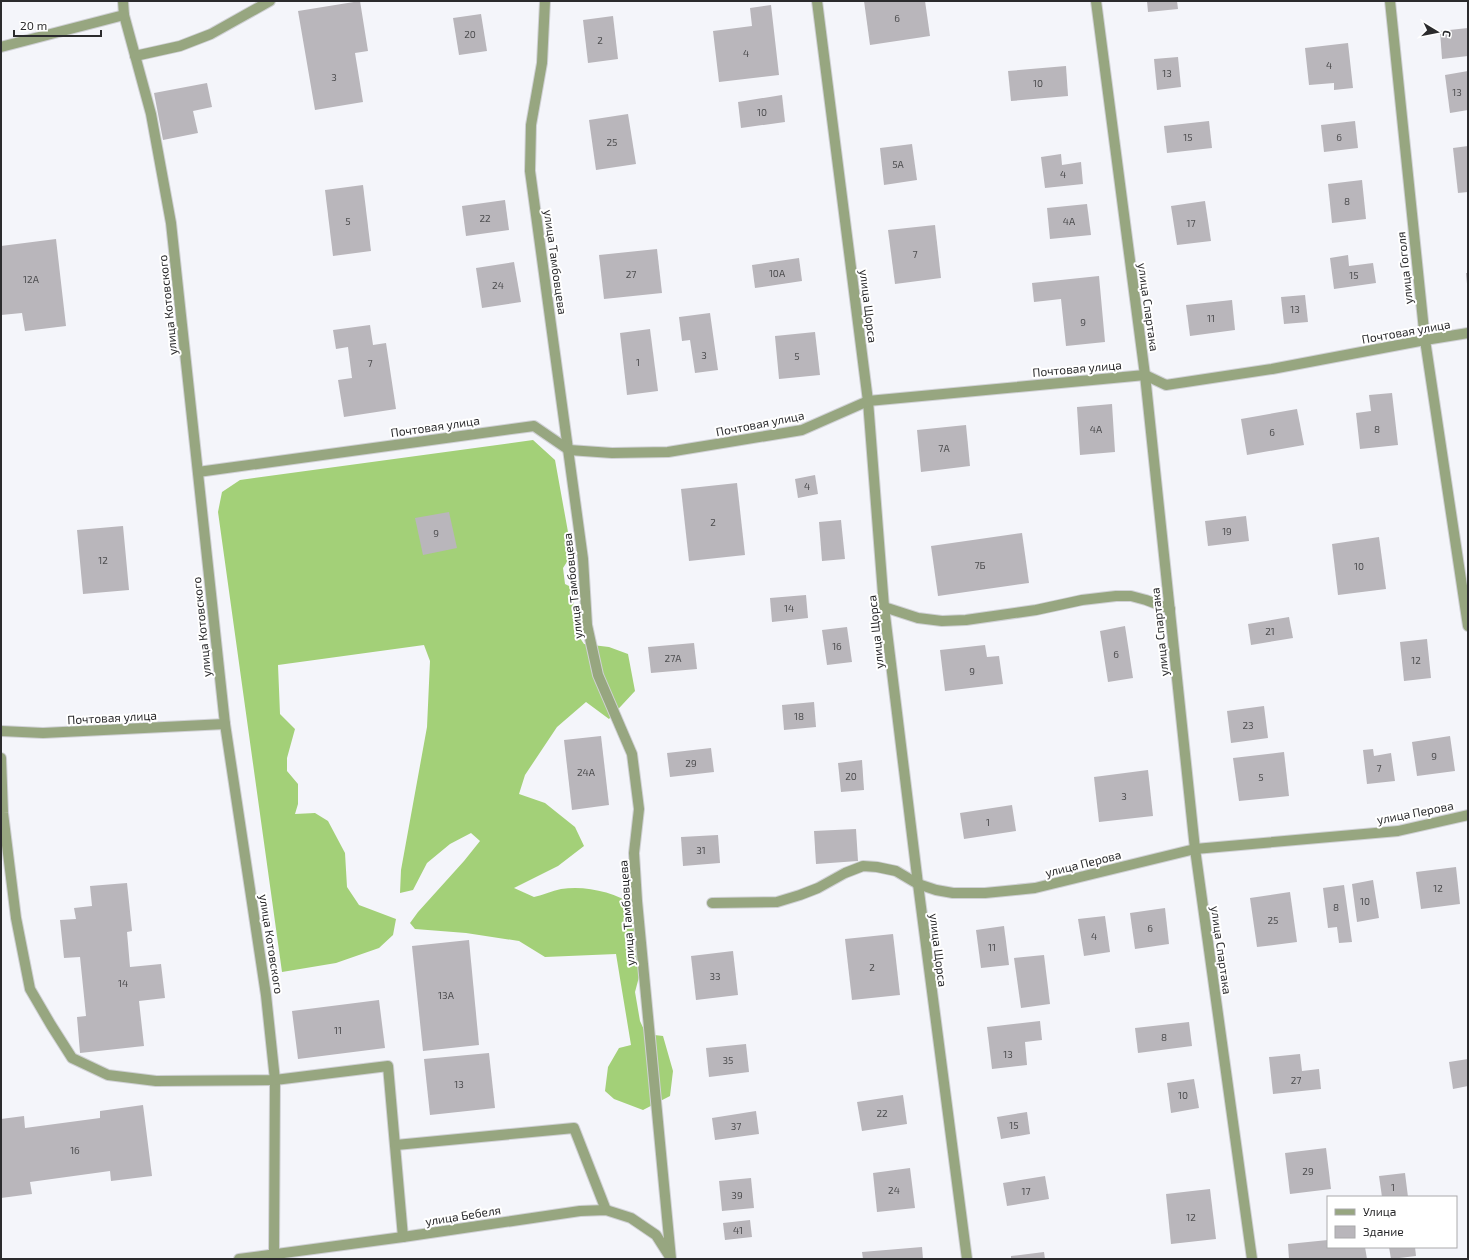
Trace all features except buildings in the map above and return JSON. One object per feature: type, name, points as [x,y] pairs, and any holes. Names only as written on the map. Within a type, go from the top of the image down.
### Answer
[{"type":"street","name":"улица Котовского","points":[[123,1],[124,15],[151,114],[171,223],[225,724],[266,995],[276,1080],[274,1254]]},
{"type":"street","points":[[135,56],[180,46],[211,34],[270,1]]},
{"type":"street","name":"улица Тамбовцева","points":[[544,1],[542,63],[531,125],[530,171],[583,559],[587,625],[598,675],[632,754],[639,808],[634,853],[637,901],[671,1259]]},
{"type":"street","name":"улица Щорса","points":[[817,1],[868,401],[884,607],[918,884],[967,1259]]},
{"type":"street","name":"улица Спартака","points":[[1096,1],[1145,375],[1195,849],[1252,1259]]},
{"type":"street","name":"улица Гоголя","points":[[1390,1],[1425,340],[1468,626]]},
{"type":"street","points":[[1,47],[124,15]]},
{"type":"street","name":"Почтовая улица","points":[[198,472],[534,426],[569,450],[612,453],[668,452],[802,430],[868,401],[1145,375],[1166,385],[1272,369],[1468,333]]},
{"type":"street","points":[[884,607],[918,618],[942,621],[966,620],[1036,610],[1082,600],[1116,596],[1131,596],[1170,609]]},
{"type":"street","name":"Почтовая улица","points":[[1,731],[43,733],[225,724]]},
{"type":"street","points":[[1,758],[3,813],[16,918],[30,988],[72,1058],[108,1075],[156,1082],[276,1080],[388,1066],[404,1237]]},
{"type":"street","name":"улица Перова","points":[[712,903],[777,902],[818,888],[845,873],[862,866],[877,867],[896,872],[918,884],[936,890],[953,893],[985,893],[1035,888],[1195,849],[1398,831],[1468,815]]},
{"type":"street","points":[[396,1145],[574,1128],[606,1210]]},
{"type":"street","name":"улица Бебеля","points":[[239,1259],[404,1237],[580,1211],[606,1210],[631,1218],[656,1235],[671,1259]]},
{"type":"green space","points":[[533,440],[555,460],[572,554],[563,568],[565,584],[573,588],[574,629],[584,644],[609,647],[628,654],[635,691],[609,719],[586,702],[557,727],[525,775],[519,794],[545,803],[575,827],[584,846],[558,866],[514,888],[534,897],[561,889],[589,889],[618,896],[634,905],[639,977],[635,992],[640,1021],[646,1034],[663,1036],[673,1071],[670,1096],[643,1110],[614,1099],[605,1091],[608,1067],[619,1048],[631,1045],[616,954],[545,957],[519,941],[466,933],[415,929],[410,923],[480,841],[471,833],[450,844],[427,863],[413,890],[400,893],[401,870],[427,727],[430,661],[424,645],[278,665],[280,714],[295,729],[287,758],[287,771],[298,784],[298,804],[295,814],[315,813],[328,821],[345,853],[347,887],[359,905],[396,919],[393,935],[379,948],[336,963],[282,972],[218,512],[222,492],[240,480]]}]
